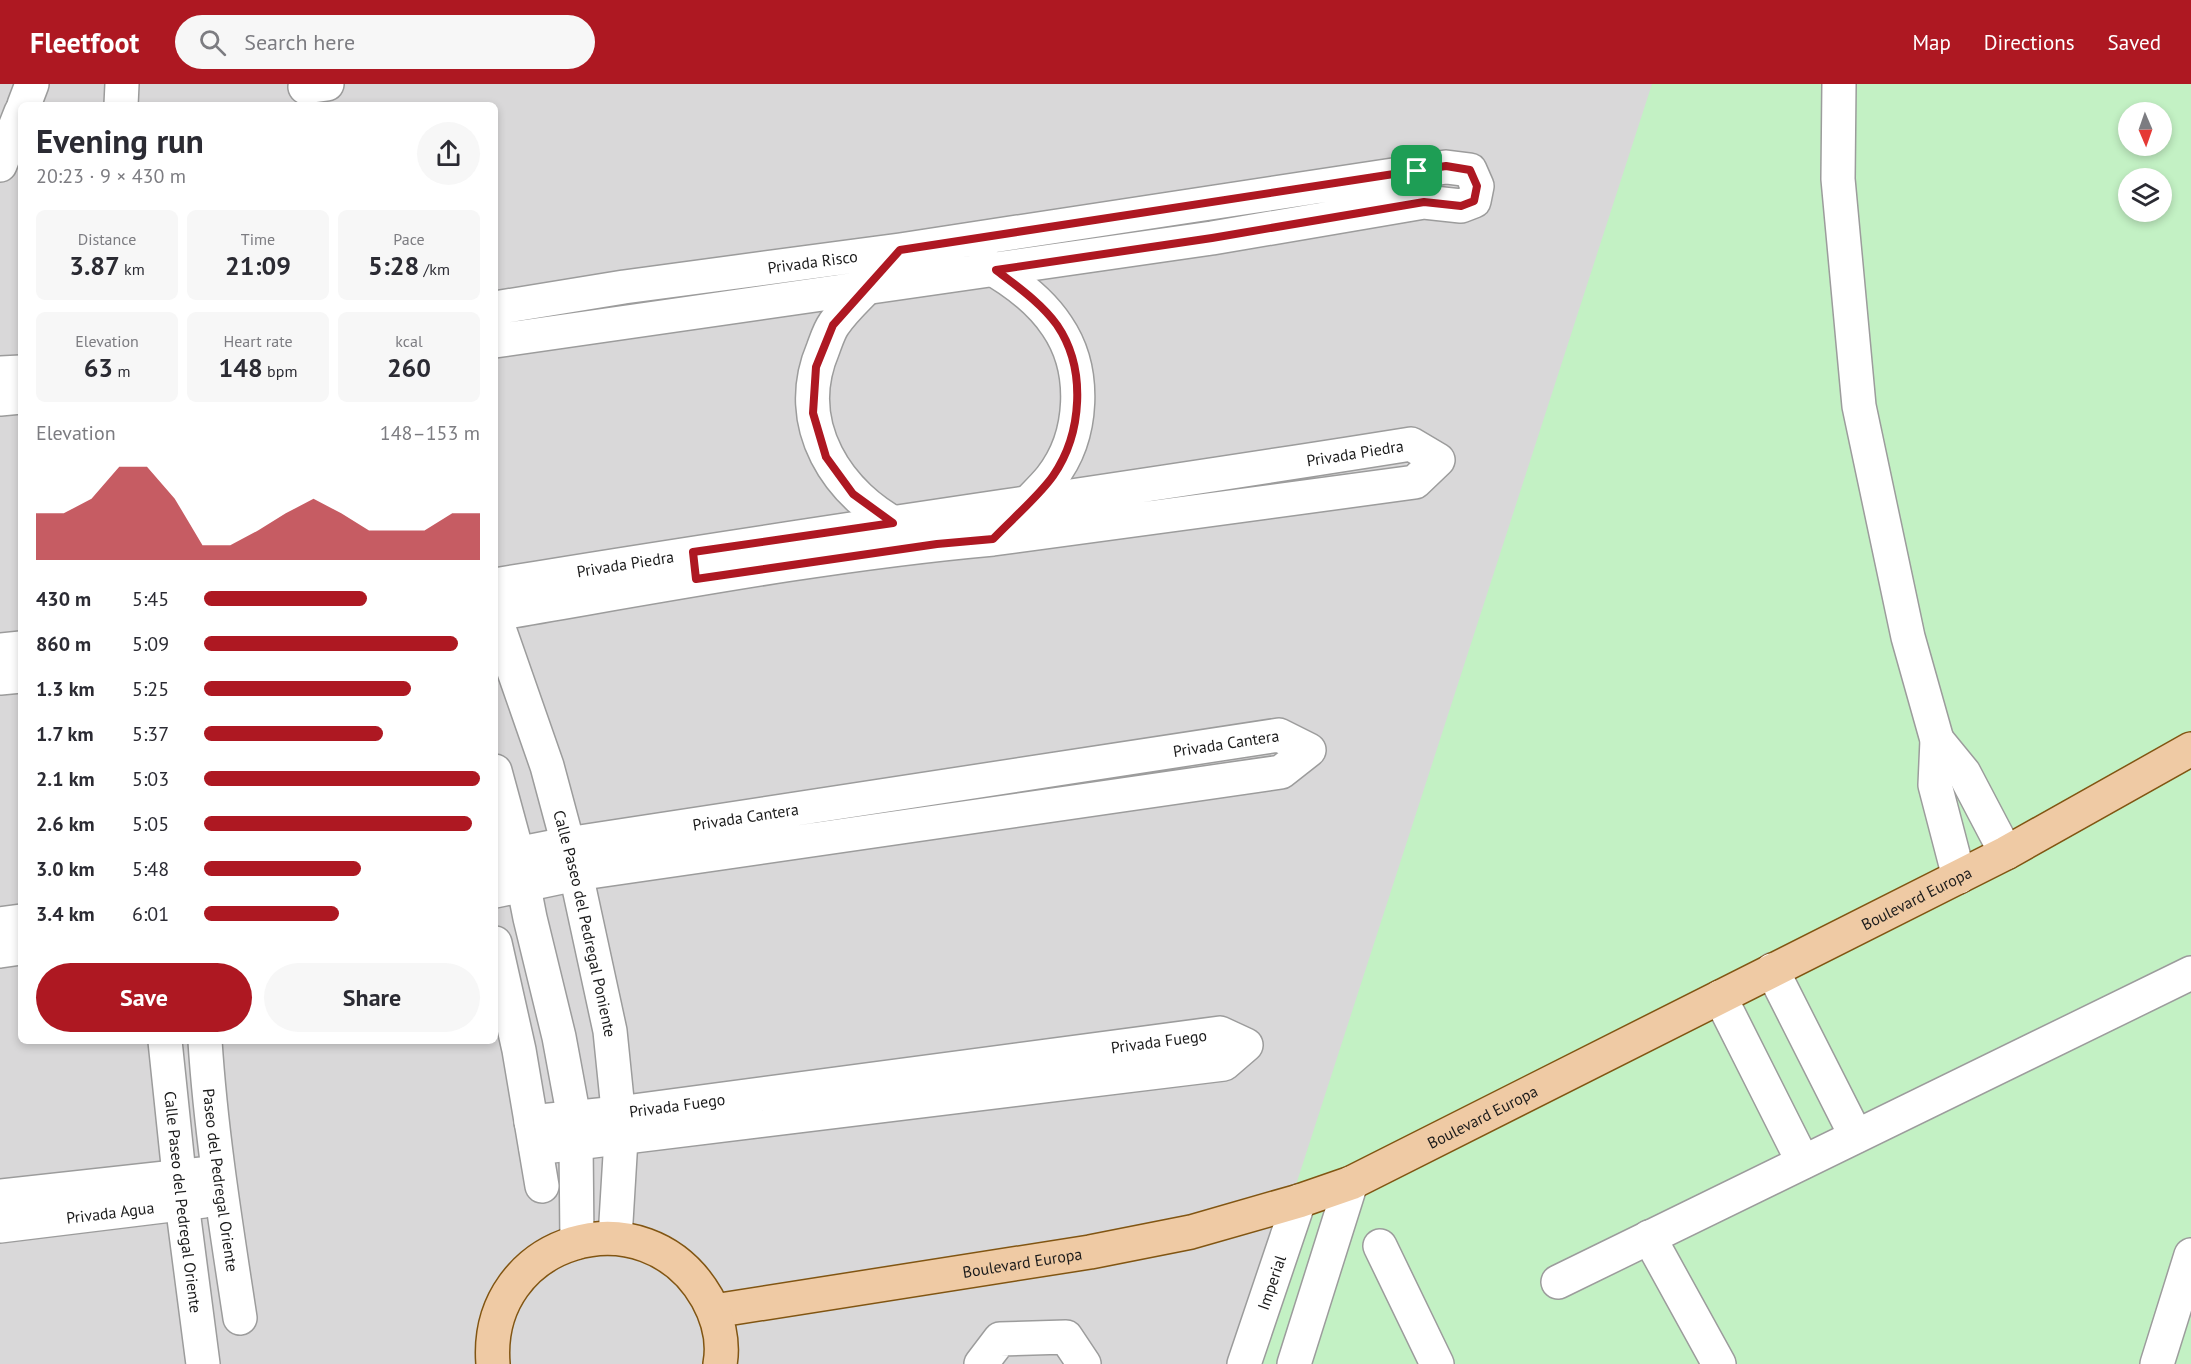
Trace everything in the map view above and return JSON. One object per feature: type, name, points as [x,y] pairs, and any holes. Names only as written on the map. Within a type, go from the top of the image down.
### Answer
[{"type":"main road","name":"Boulevard Europa","points":[[714,1311],[1090,1252],[1191,1232],[1299,1201],[1351,1183],[2006,853],[2191,748]]},
{"type":"main road","points":[[493,1364],[491,1344],[499,1310],[517,1279],[544,1256],[577,1242],[615,1238],[647,1245],[675,1260],[698,1283],[714,1311],[722,1351],[720,1364]]},
{"type":"street","points":[[25,102],[32,84]]},
{"type":"street","points":[[121,102],[122,84]]},
{"type":"street","points":[[1839,84],[1838,179],[1859,406],[1908,637],[1937,740],[1935,785],[1959,877]]},
{"type":"street","points":[[0,165],[18,120]]},
{"type":"street","name":"Privada Risco","points":[[498,308],[624,287],[900,250],[1446,166],[1470,170],[1477,186],[1474,201],[1461,206],[1424,202],[1212,238],[498,341]]},
{"type":"street","points":[[1206,203],[1212,238]]},
{"type":"street","points":[[947,242],[996,270],[1031,296],[1058,326],[1074,362],[1078,402],[1071,442],[1052,477],[993,539]]},
{"type":"street","points":[[900,250],[833,325],[816,367],[813,413],[826,457],[853,494],[893,523],[937,544]]},
{"type":"street","points":[[624,287],[632,322]]},
{"type":"street","points":[[0,374],[18,372]]},
{"type":"street","points":[[0,399],[18,397]]},
{"type":"street","name":"Privada Piedra","points":[[498,585],[695,566],[993,539],[1415,482],[1438,460],[1411,444],[893,523],[695,566],[498,615]]},
{"type":"street","points":[[1218,475],[1220,508]]},
{"type":"street","name":"Calle Paseo del Pedregal Poniente","points":[[498,625],[547,766],[576,874],[610,1031],[620,1126],[615,1238]]},
{"type":"street","points":[[0,650],[18,648]]},
{"type":"street","points":[[0,678],[18,676]]},
{"type":"street","name":"Privada Cantera","points":[[1280,735],[1309,750],[1281,772],[576,874],[508,871],[567,844],[1280,735]]},
{"type":"street","points":[[1937,740],[1964,773],[2006,853]]},
{"type":"street","points":[[1055,770],[1063,804]]},
{"type":"street","points":[[498,794],[508,871],[560,1037],[575,1130],[577,1242]]},
{"type":"street","points":[[820,806],[828,838]]},
{"type":"street","points":[[0,924],[18,921]]},
{"type":"street","points":[[0,951],[18,948]]},
{"type":"street","points":[[498,956],[519,1050],[542,1186]]},
{"type":"street","points":[[1773,970],[1856,1136]]},
{"type":"street","points":[[1558,1282],[1856,1136],[2182,986]]},
{"type":"street","points":[[1720,997],[1803,1162]]},
{"type":"street","name":"Privada Fuego","points":[[533,1135],[845,1097],[1220,1033],[1246,1045],[1224,1064],[845,1097]]},
{"type":"street","name":"Calle Paseo del Pedregal Oriente","points":[[165,1044],[203,1364]]},
{"type":"street","name":"Paseo del Pedregal Oriente","points":[[205,1044],[220,1186],[240,1318]]},
{"type":"street","points":[[1294,1364],[1351,1183]]},
{"type":"street","name":"Privada Agua","points":[[0,1196],[220,1186]]},
{"type":"street","name":"Privada Agua","points":[[0,1226],[181,1189]]},
{"type":"street","name":"Imperial","points":[[1244,1364],[1299,1201]]},
{"type":"street","points":[[1649,1237],[1719,1364]]},
{"type":"street","points":[[1380,1246],[1437,1364]]},
{"type":"street","points":[[2157,1364],[2191,1255]]},
{"type":"street","points":[[981,1364],[1000,1339],[1066,1337],[1084,1364]]},
{"type":"shaded area","points":[[0,84],[2191,84],[2191,1364],[0,1364]]},
{"type":"green space","points":[[1652,84],[2191,84],[2191,1364],[1238,1364]]},
{"type":"route","points":[[1446,166],[1470,170],[1477,186],[1474,201],[1461,206],[1424,202],[1212,238],[996,270],[1031,296],[1058,326],[1074,362],[1078,402],[1071,442],[1052,477],[993,539],[937,544],[696,579],[693,552],[893,523],[853,494],[826,457],[813,413],[816,367],[833,325],[900,250],[1417,171],[1446,166]]}]
